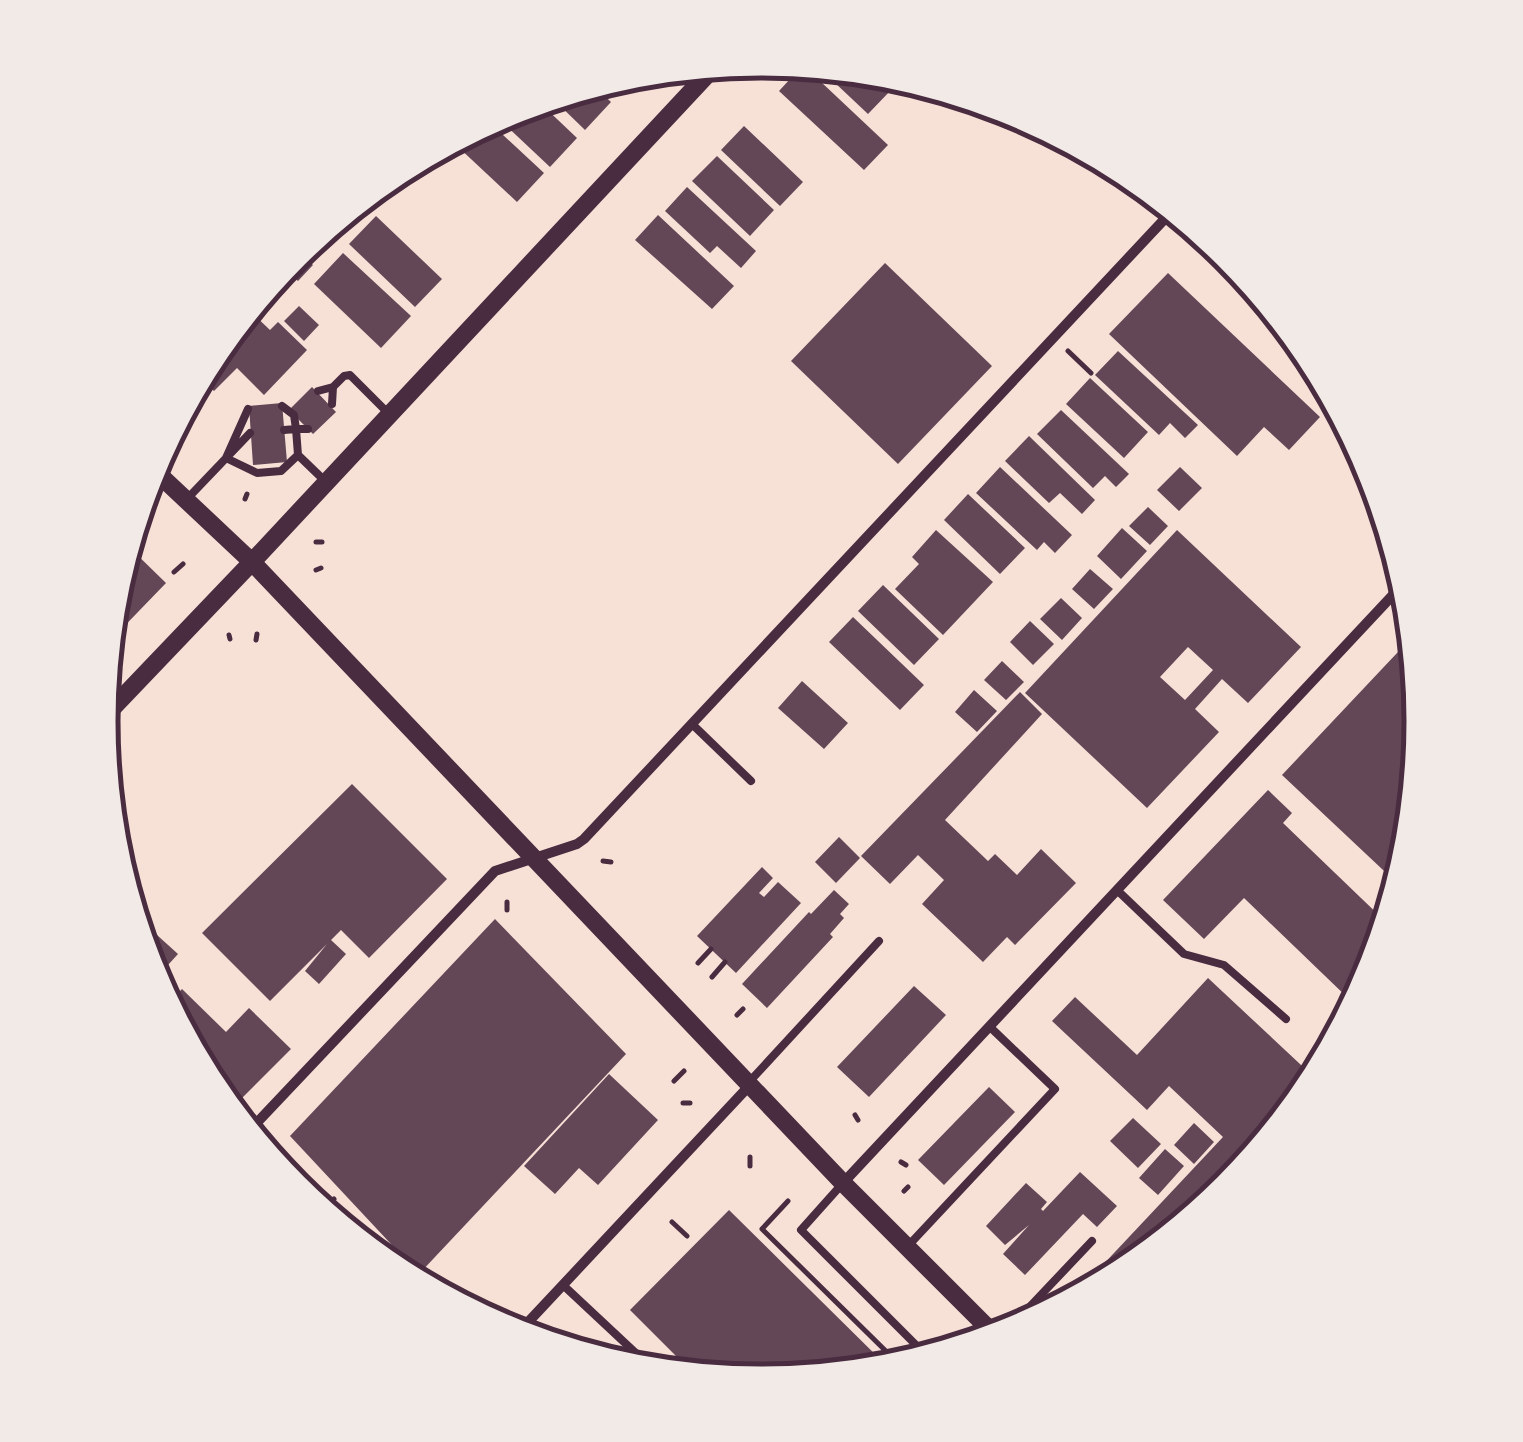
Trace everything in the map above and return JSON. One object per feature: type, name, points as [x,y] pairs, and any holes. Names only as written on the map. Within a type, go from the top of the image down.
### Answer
[{"type":"street","points":[[118,701],[702,81]]},
{"type":"street","points":[[258,1121],[496,871],[584,839],[1164,219]]},
{"type":"street","points":[[165,480],[252,562],[843,1183],[987,1323]]},
{"type":"street","points":[[843,1183],[1393,595]]},
{"type":"street","points":[[529,1321],[749,1084]]},
{"type":"lane","points":[[318,390],[333,387],[344,376],[350,376],[389,414]]},
{"type":"lane","points":[[332,404],[333,387]]},
{"type":"lane","points":[[282,406],[294,415],[298,456],[326,482]]},
{"type":"lane","points":[[226,458],[248,410]]},
{"type":"lane","points":[[284,430],[308,429]]},
{"type":"lane","points":[[186,500],[250,434]]},
{"type":"lane","points":[[226,458],[257,473],[281,472],[298,456]]},
{"type":"lane","points":[[692,724],[751,781]]},
{"type":"lane","points":[[1117,890],[1184,954],[1224,965],[1286,1019]]},
{"type":"lane","points":[[749,1084],[880,941]]},
{"type":"lane","points":[[907,1247],[1055,1089],[990,1027]]},
{"type":"lane","points":[[843,1183],[801,1230],[917,1346]]},
{"type":"lane","points":[[1029,1306],[1092,1241]]},
{"type":"lane","points":[[563,1285],[634,1352]]},
{"type":"path","points":[[1071,355],[1091,373]]},
{"type":"path","points":[[174,572],[183,564]]},
{"type":"path","points":[[602,861],[611,862]]},
{"type":"path","points":[[507,902],[507,910]]},
{"type":"path","points":[[698,962],[711,949]]},
{"type":"path","points":[[712,977],[725,962]]},
{"type":"path","points":[[737,1015],[742,1008]]},
{"type":"path","points":[[674,1081],[684,1071]]},
{"type":"path","points":[[750,1156],[750,1166]]},
{"type":"path","points":[[788,1201],[762,1229],[887,1352]]},
{"type":"path","points":[[672,1222],[687,1236]]},
{"type":"building","points":[[790,79],[819,81],[888,145],[864,170],[779,91]]},
{"type":"building","points":[[834,82],[890,91],[868,114]]},
{"type":"building","points":[[605,97],[611,102],[585,130],[564,109]]},
{"type":"building","points":[[551,113],[577,138],[550,167],[509,129]]},
{"type":"building","points":[[744,126],[803,182],[780,206],[721,150]]},
{"type":"building","points":[[501,133],[544,173],[517,202],[463,152]]},
{"type":"building","points":[[717,156],[774,210],[750,236],[692,181]]},
{"type":"building","points":[[687,187],[756,251],[741,268],[717,246],[710,253],[665,211]]},
{"type":"building","points":[[658,215],[734,286],[712,309],[635,240]]},
{"type":"building","points":[[376,216],[442,279],[415,307],[349,244]]},
{"type":"building","points":[[343,253],[411,316],[381,348],[314,284]]},
{"type":"building","points":[[310,262],[313,265],[298,281],[295,278]]},
{"type":"building","points":[[885,263],[992,366],[898,464],[791,361]]},
{"type":"building","points":[[1168,273],[1320,417],[1289,450],[1264,427],[1237,456],[1109,334]]},
{"type":"building","points":[[299,306],[319,325],[304,341],[284,321]]},
{"type":"building","points":[[259,320],[270,330],[278,322],[307,350],[264,395],[237,368],[214,391],[211,388],[226,363]]},
{"type":"building","points":[[1118,351],[1198,425],[1185,438],[1170,423],[1159,435],[1095,375]]},
{"type":"building","points":[[1090,378],[1148,432],[1124,458],[1066,404]]},
{"type":"building","points":[[312,387],[336,412],[313,434],[289,410]]},
{"type":"building","points":[[282,403],[287,462],[253,465],[249,406]]},
{"type":"building","points":[[1061,410],[1129,474],[1116,487],[1105,476],[1093,488],[1037,434]]},
{"type":"building","points":[[1029,436],[1095,500],[1082,514],[1060,493],[1049,503],[1005,461]]},
{"type":"building","points":[[1000,467],[1072,535],[1055,553],[1044,542],[1037,550],[976,493]]},
{"type":"building","points":[[1180,467],[1202,488],[1179,511],[1157,490]]},
{"type":"building","points":[[968,494],[1025,548],[1000,574],[944,520]]},
{"type":"building","points":[[1148,507],[1168,526],[1150,545],[1129,526]]},
{"type":"building","points":[[1122,528],[1147,551],[1121,579],[1097,556]]},
{"type":"building","points":[[936,530],[993,582],[943,635],[895,589],[919,564],[912,557]]},
{"type":"building","points":[[1177,530],[1301,647],[1248,703],[1222,679],[1195,709],[1219,732],[1147,808],[1025,693]],"holes":[[[1188,647],[1213,670],[1185,700],[1160,677]]]},
{"type":"building","points":[[139,557],[166,583],[126,625]]},
{"type":"building","points":[[1090,569],[1113,589],[1094,609],[1072,589]]},
{"type":"building","points":[[883,585],[939,639],[914,665],[858,611]]},
{"type":"building","points":[[1061,598],[1082,618],[1062,640],[1040,619]]},
{"type":"building","points":[[853,617],[924,685],[900,710],[829,642]]},
{"type":"building","points":[[1030,621],[1054,644],[1033,665],[1010,642]]},
{"type":"building","points":[[1400,649],[1404,763],[1387,873],[1282,775]]},
{"type":"building","points":[[1002,661],[1024,682],[1006,700],[984,680]]},
{"type":"building","points":[[802,681],[848,723],[824,749],[778,708]]},
{"type":"building","points":[[974,690],[997,711],[977,732],[955,712]]},
{"type":"building","points":[[1020,692],[1042,714],[945,820],[988,861],[995,854],[1017,875],[1041,849],[1076,883],[1015,945],[1007,937],[983,962],[922,904],[944,880],[918,855],[890,884],[861,856]]},
{"type":"building","points":[[352,784],[447,879],[369,958],[341,930],[331,940],[346,954],[319,984],[305,971],[327,944],[270,1001],[202,933]]},
{"type":"building","points":[[1268,790],[1292,813],[1283,823],[1376,912],[1344,994],[1244,898],[1204,939],[1163,900]]},
{"type":"building","points":[[839,837],[860,858],[836,883],[815,862]]},
{"type":"building","points":[[762,867],[773,878],[759,893],[764,897],[778,882],[801,903],[736,973],[697,936]]},
{"type":"building","points":[[834,890],[849,904],[840,914],[844,918],[830,934],[833,937],[767,1008],[742,984]]},
{"type":"building","points":[[495,919],[626,1054],[424,1268],[399,1252],[290,1136]]},
{"type":"building","points":[[155,937],[178,954],[167,966]]},
{"type":"building","points":[[1208,978],[1304,1068],[1272,1113],[1217,1176],[1153,1232],[1101,1267],[1223,1137],[1169,1086],[1147,1110],[1052,1021],[1075,997],[1137,1055]]},
{"type":"building","points":[[914,986],[946,1015],[869,1097],[837,1067]]},
{"type":"building","points":[[182,989],[226,1032],[249,1008],[291,1049],[242,1098],[204,1043],[178,993]]},
{"type":"building","points":[[609,1074],[658,1120],[598,1185],[579,1168],[555,1194],[524,1166]]},
{"type":"building","points":[[989,1087],[1015,1112],[944,1185],[918,1160]]},
{"type":"building","points":[[1133,1118],[1161,1144],[1138,1168],[1110,1141]]},
{"type":"building","points":[[1194,1123],[1214,1142],[1194,1164],[1174,1145]]},
{"type":"building","points":[[1165,1149],[1184,1166],[1158,1195],[1139,1178]]},
{"type":"building","points":[[1080,1172],[1117,1206],[1097,1227],[1083,1214],[1025,1275],[1003,1254],[1029,1225],[1005,1245],[986,1226],[1026,1183],[1047,1202],[1043,1211]]},
{"type":"building","points":[[729,1210],[875,1354],[804,1363],[679,1359],[630,1310]]}]
